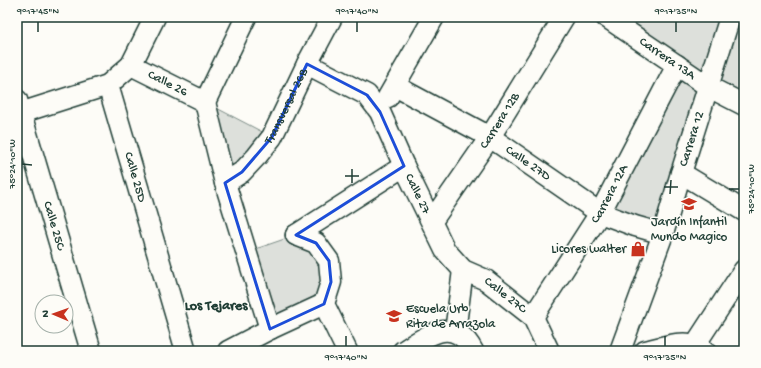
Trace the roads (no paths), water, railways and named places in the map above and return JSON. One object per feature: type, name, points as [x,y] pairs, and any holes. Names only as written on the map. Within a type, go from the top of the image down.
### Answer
[{"type":"street","points":[[18,109],[108,85],[131,65],[155,17]]},
{"type":"street","points":[[246,17],[205,102],[225,183],[270,329]]},
{"type":"street","name":"Transversal 26B","points":[[225,183],[242,172],[272,137],[307,64],[332,17]]},
{"type":"street","points":[[380,112],[434,17]]},
{"type":"street","name":"Carrera 12B","points":[[432,222],[490,137],[564,17]]},
{"type":"street","name":"Carrera 13A","points":[[606,17],[709,87],[744,105]]},
{"type":"street","name":"Carrera 12","points":[[620,351],[663,234],[730,17]]},
{"type":"street","name":"Calle 27","points":[[307,64],[367,95],[380,112],[404,166],[445,250],[463,270]]},
{"type":"street","name":"Calle 26","points":[[131,65],[205,102]]},
{"type":"street","name":"Carrera 12A","points":[[533,317],[600,213],[677,65]]},
{"type":"street","name":"Calle 25D","points":[[108,85],[186,351]]},
{"type":"street","name":"Calle 27D","points":[[395,86],[490,137],[600,213],[635,226],[663,234]]},
{"type":"street","name":"Calle 25C","points":[[18,109],[91,351]]},
{"type":"street","points":[[347,351],[324,304],[331,282],[329,261],[316,243],[296,235],[404,166]]},
{"type":"street","points":[[681,173],[744,211]]},
{"type":"street","points":[[455,332],[463,270]]},
{"type":"street","name":"Calle 27C","points":[[463,270],[486,280],[533,317],[549,351]]},
{"type":"street","points":[[645,351],[675,344],[699,349],[744,270]]},
{"type":"street","points":[[228,351],[270,329],[324,304]]},
{"type":"street","points":[[403,351],[430,334],[442,331],[455,332],[466,339],[474,351]]},
{"type":"place","name":"Jardín Infantil Mundo Magico","points":[[689,204]]},
{"type":"place","name":"Licores walter","points":[[638,249]]},
{"type":"place","name":"Escuela Urb Rita de Arrazola","points":[[394,316]]},
{"type":"district","name":"Los Tejares","points":[[216,306]]}]
